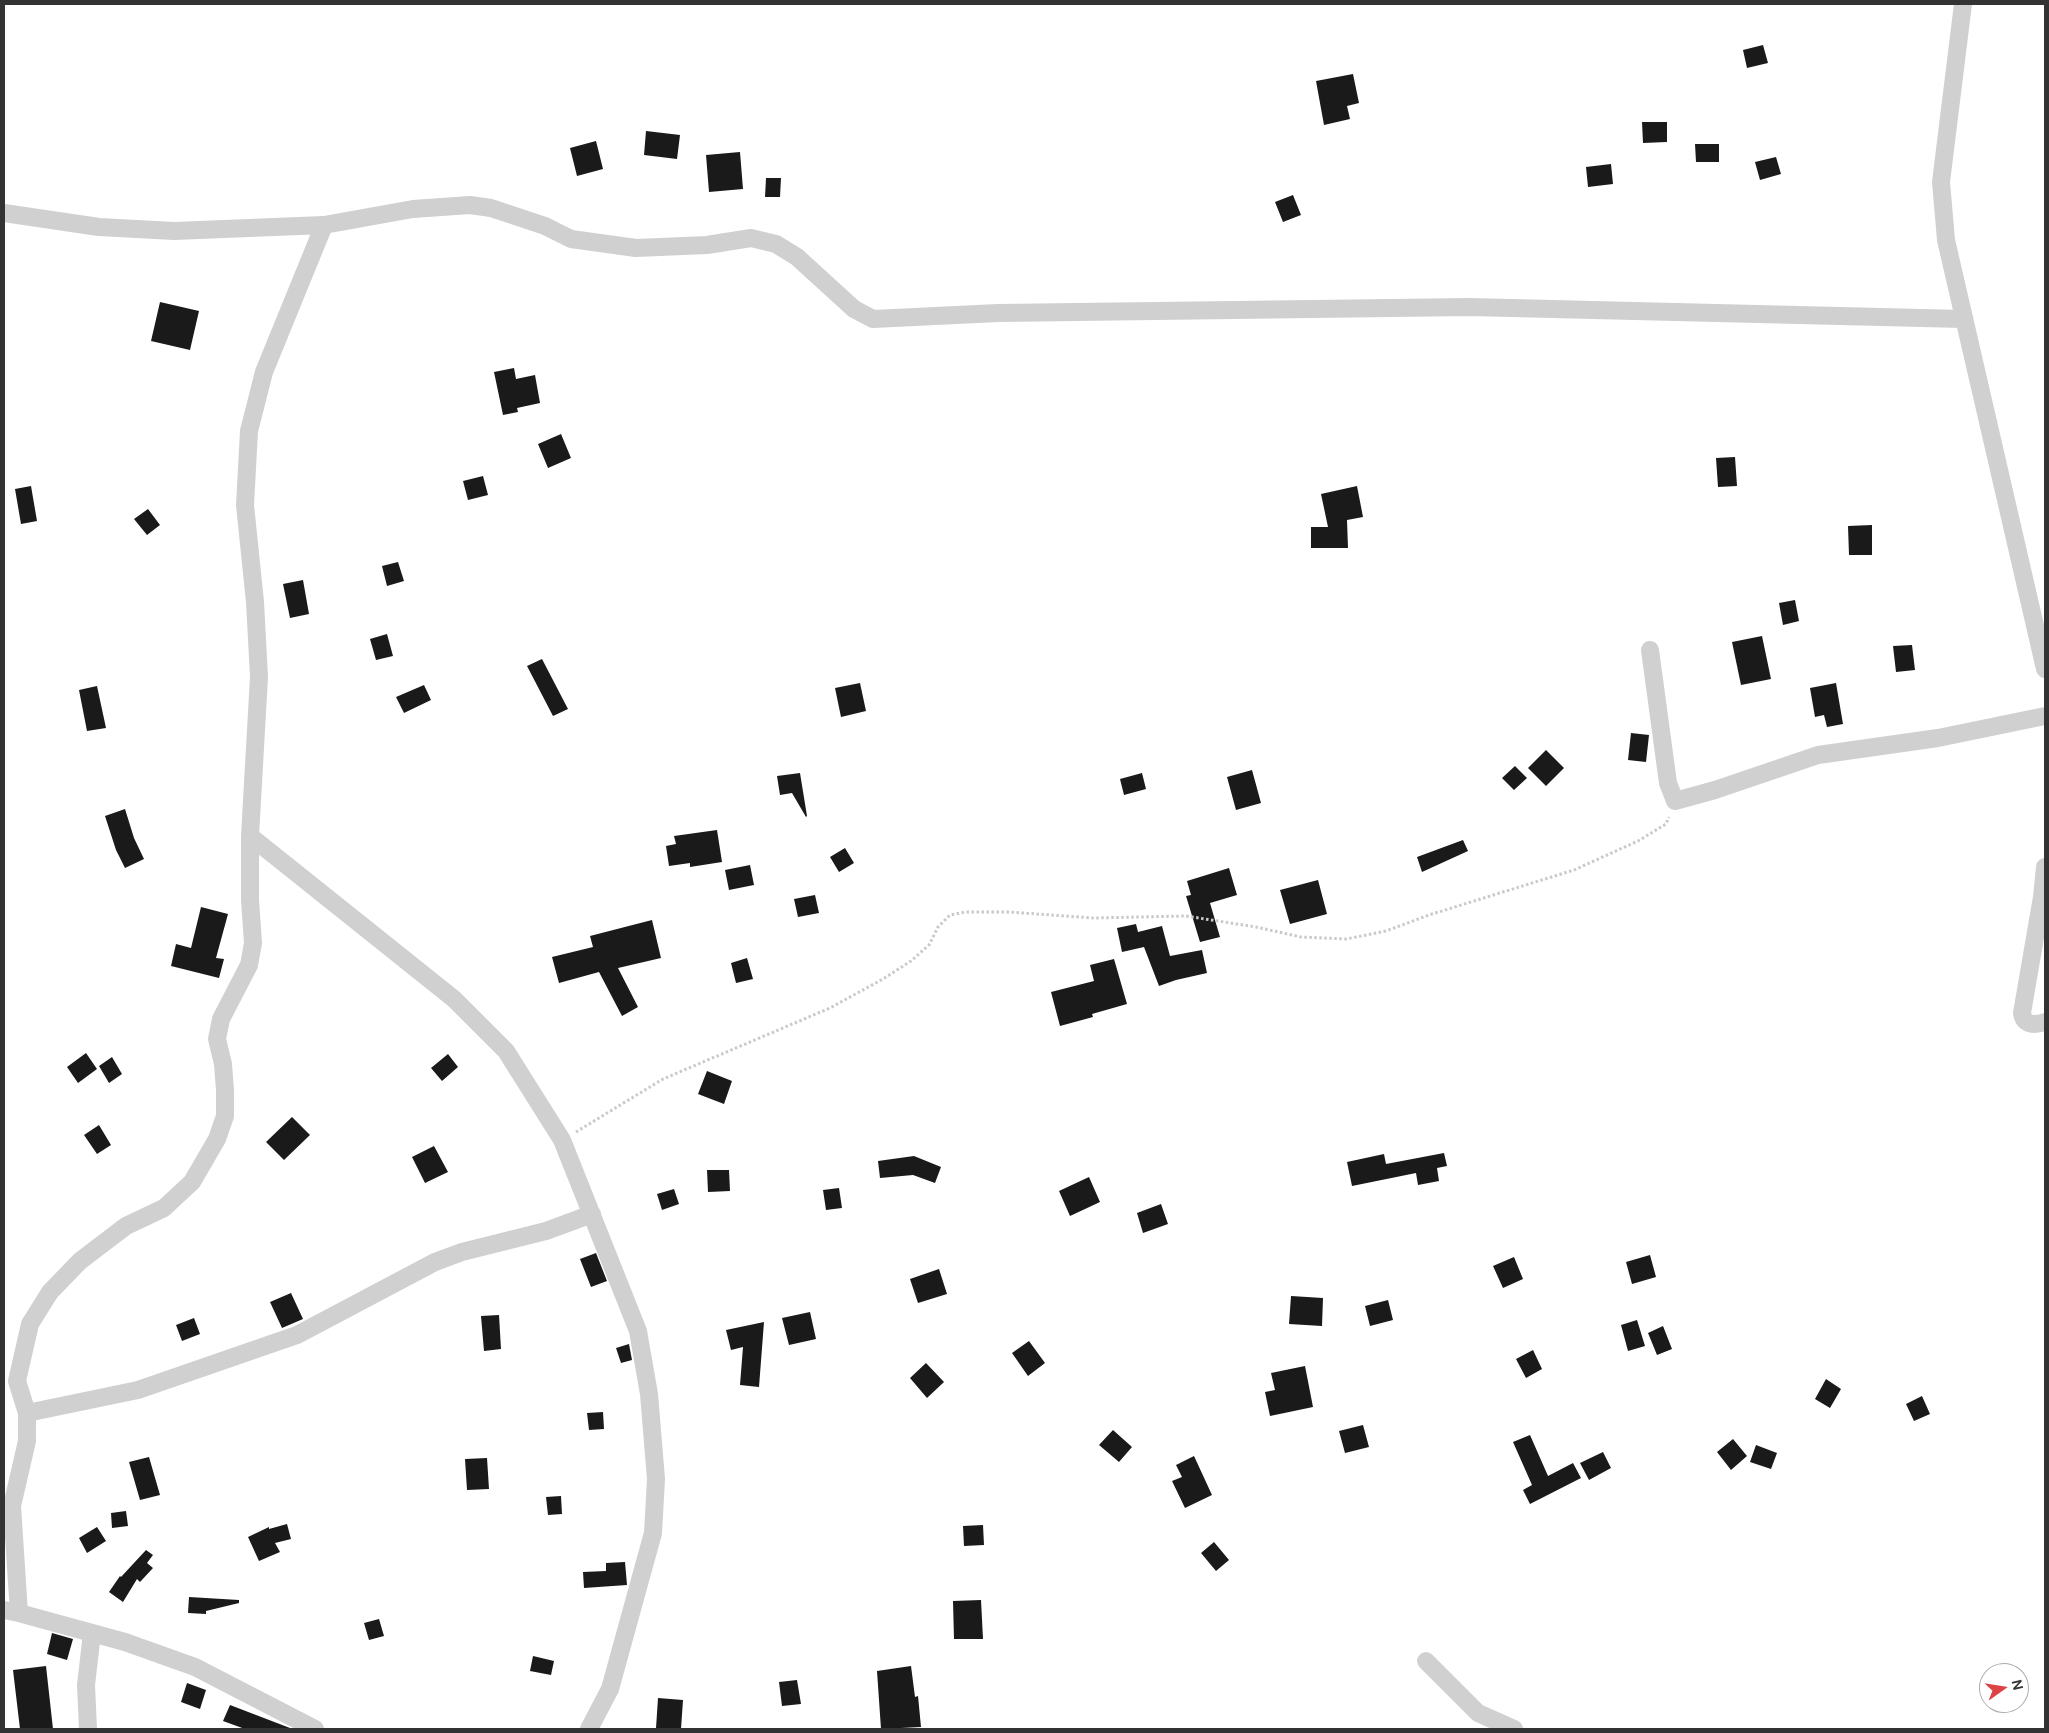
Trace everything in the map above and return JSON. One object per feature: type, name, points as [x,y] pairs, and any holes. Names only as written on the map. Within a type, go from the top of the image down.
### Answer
[{"type":"street","points":[[1963,4],[1941,182],[1946,240],[2045,669]]},
{"type":"street","points":[[4,213],[99,227],[174,231],[324,224],[413,209],[470,206],[491,208],[545,226],[571,239],[636,248],[707,245],[751,238],[776,244],[797,257],[854,309],[873,319],[998,313],[1470,307],[1963,319]]},
{"type":"street","points":[[315,1729],[195,1667],[125,1642],[12,1612],[12,1506],[27,1441],[28,1414],[11,1384],[30,1324],[50,1292],[80,1261],[126,1226],[164,1208],[192,1182],[217,1139],[225,1116],[226,1090],[223,1064],[217,1039],[221,1019],[249,965],[253,943],[250,900],[250,836],[259,677],[255,602],[245,505],[249,431],[264,372],[324,224]]},
{"type":"street","points":[[1650,650],[1668,783],[1675,801],[1715,790],[1818,755],[1938,738],[2045,716]]},
{"type":"street","points":[[250,836],[454,999],[506,1050],[562,1140],[638,1331],[649,1394],[656,1479],[653,1533],[610,1689],[589,1729]]},
{"type":"street","points":[[2045,867],[2042,897],[2022,1013],[2023,1019],[2027,1023],[2037,1024],[2045,1022]]},
{"type":"street","points":[[28,1414],[138,1390],[278,1343],[297,1335],[435,1262],[462,1252],[546,1230],[592,1214]]},
{"type":"street","points":[[88,1729],[86,1684],[92,1633]]},
{"type":"street","points":[[1426,1661],[1478,1714],[1514,1729]]},
{"type":"path","points":[[562,1140],[664,1079],[830,1008],[884,979],[911,961],[929,945],[938,927],[950,915],[966,912],[1009,912],[1092,918],[1186,916],[1256,927],[1301,937],[1346,939],[1386,932],[1429,915],[1574,870],[1638,841],[1666,824],[1675,801]]},
{"type":"building","points":[[1763,45],[1768,63],[1747,68],[1743,50]]},
{"type":"building","points":[[1353,74],[1359,103],[1347,106],[1350,119],[1324,125],[1316,81]]},
{"type":"building","points":[[1642,122],[1667,122],[1667,142],[1643,143]]},
{"type":"building","points":[[646,131],[680,135],[677,159],[644,155]]},
{"type":"building","points":[[596,141],[603,169],[577,176],[570,148]]},
{"type":"building","points":[[1695,144],[1719,144],[1719,162],[1696,162]]},
{"type":"building","points":[[740,152],[743,189],[709,192],[706,155]]},
{"type":"building","points":[[1776,157],[1781,174],[1760,180],[1755,162]]},
{"type":"building","points":[[1611,164],[1613,184],[1588,187],[1586,167]]},
{"type":"building","points":[[766,178],[781,178],[780,197],[765,197]]},
{"type":"building","points":[[1293,195],[1301,215],[1283,222],[1275,202]]},
{"type":"building","points":[[160,302],[199,311],[190,350],[151,341]]},
{"type":"building","points":[[514,368],[516,379],[535,375],[540,403],[517,408],[518,412],[503,415],[494,372]]},
{"type":"building","points":[[561,434],[571,458],[548,468],[538,444]]},
{"type":"building","points":[[1735,457],[1737,486],[1718,487],[1716,458]]},
{"type":"building","points":[[483,476],[488,495],[468,500],[463,481]]},
{"type":"building","points":[[31,486],[37,521],[21,524],[15,489]]},
{"type":"building","points":[[1357,486],[1363,517],[1347,520],[1348,548],[1311,548],[1311,527],[1328,527],[1321,494]]},
{"type":"building","points":[[148,509],[160,525],[147,535],[134,519]]},
{"type":"building","points":[[1872,525],[1872,555],[1849,555],[1848,526]]},
{"type":"building","points":[[398,562],[404,581],[387,586],[382,566]]},
{"type":"building","points":[[303,580],[309,614],[290,618],[283,584]]},
{"type":"building","points":[[1795,600],[1799,621],[1783,625],[1779,603]]},
{"type":"building","points":[[387,634],[393,656],[376,660],[370,639]]},
{"type":"building","points":[[1762,636],[1771,679],[1741,685],[1732,642]]},
{"type":"building","points":[[1912,645],[1915,670],[1896,672],[1893,646]]},
{"type":"building","points":[[542,659],[568,709],[553,716],[527,666]]},
{"type":"building","points":[[860,683],[866,711],[841,717],[835,688]]},
{"type":"building","points":[[1836,683],[1843,724],[1827,727],[1824,715],[1815,717],[1810,688]]},
{"type":"building","points":[[424,685],[431,700],[404,713],[396,697]]},
{"type":"building","points":[[97,686],[106,728],[87,731],[79,690]]},
{"type":"building","points":[[1631,733],[1649,735],[1646,762],[1628,760]]},
{"type":"building","points":[[1546,750],[1564,768],[1546,786],[1528,768]]},
{"type":"building","points":[[1515,766],[1527,778],[1514,790],[1502,778]]},
{"type":"building","points":[[1252,770],[1261,803],[1236,810],[1227,777]]},
{"type":"building","points":[[800,773],[806,817],[792,793],[780,795],[777,776]]},
{"type":"building","points":[[1142,773],[1146,789],[1124,795],[1120,779]]},
{"type":"building","points":[[125,809],[134,838],[144,859],[125,868],[116,850],[105,816]]},
{"type":"building","points":[[717,830],[722,862],[690,867],[690,863],[669,866],[666,846],[676,844],[674,836]]},
{"type":"building","points":[[1463,840],[1468,851],[1422,872],[1417,857]]},
{"type":"building","points":[[845,848],[854,863],[839,872],[830,857]]},
{"type":"building","points":[[750,865],[754,885],[729,890],[725,870]]},
{"type":"building","points":[[1229,868],[1237,895],[1210,903],[1220,937],[1200,942],[1186,896],[1191,895],[1187,881]]},
{"type":"building","points":[[1318,880],[1327,914],[1290,924],[1280,890]]},
{"type":"building","points":[[815,895],[819,913],[798,917],[794,899]]},
{"type":"building","points":[[201,907],[228,914],[216,958],[224,959],[219,978],[171,966],[176,944],[191,948]]},
{"type":"building","points":[[652,920],[661,958],[618,968],[638,1007],[622,1016],[599,972],[559,983],[552,957],[593,947],[590,936]]},
{"type":"building","points":[[1136,924],[1138,932],[1162,926],[1170,956],[1202,950],[1207,973],[1159,986],[1144,947],[1122,952],[1117,928]]},
{"type":"building","points":[[747,958],[753,979],[736,983],[731,963]]},
{"type":"building","points":[[1114,959],[1127,1004],[1092,1014],[1093,1017],[1060,1026],[1051,992],[1094,981],[1090,965]]},
{"type":"building","points":[[86,1053],[97,1069],[78,1083],[67,1067]]},
{"type":"building","points":[[448,1054],[458,1067],[442,1081],[431,1068]]},
{"type":"building","points":[[112,1057],[122,1074],[109,1083],[99,1066]]},
{"type":"building","points":[[707,1071],[732,1081],[724,1104],[698,1094]]},
{"type":"building","points":[[292,1117],[310,1135],[284,1160],[266,1142]]},
{"type":"building","points":[[99,1125],[111,1145],[97,1154],[84,1135]]},
{"type":"building","points":[[434,1146],[448,1172],[425,1183],[412,1157]]},
{"type":"building","points":[[1444,1153],[1447,1166],[1437,1168],[1439,1181],[1418,1185],[1416,1173],[1352,1186],[1347,1162],[1384,1154],[1386,1164]]},
{"type":"building","points":[[914,1156],[941,1167],[935,1183],[913,1175],[880,1178],[878,1161]]},
{"type":"building","points":[[707,1170],[729,1170],[730,1191],[708,1192]]},
{"type":"building","points":[[1089,1177],[1100,1202],[1070,1216],[1059,1191]]},
{"type":"building","points":[[839,1188],[842,1208],[826,1210],[823,1190]]},
{"type":"building","points":[[674,1189],[679,1204],[662,1210],[657,1194]]},
{"type":"building","points":[[1161,1204],[1168,1224],[1143,1233],[1137,1213]]},
{"type":"building","points":[[596,1253],[607,1281],[591,1287],[580,1259]]},
{"type":"building","points":[[1650,1255],[1656,1277],[1632,1284],[1626,1262]]},
{"type":"building","points":[[1514,1257],[1523,1279],[1503,1288],[1493,1266]]},
{"type":"building","points":[[939,1269],[947,1294],[918,1303],[910,1279]]},
{"type":"building","points":[[291,1293],[303,1319],[282,1328],[270,1302]]},
{"type":"building","points":[[1291,1296],[1323,1298],[1322,1326],[1289,1324]]},
{"type":"building","points":[[1388,1300],[1393,1320],[1370,1326],[1365,1306]]},
{"type":"building","points":[[810,1312],[816,1339],[789,1345],[782,1318]]},
{"type":"building","points":[[499,1315],[501,1349],[484,1351],[481,1316]]},
{"type":"building","points":[[194,1318],[200,1334],[182,1341],[176,1325]]},
{"type":"building","points":[[1637,1320],[1645,1346],[1628,1351],[1621,1325]]},
{"type":"building","points":[[764,1322],[759,1387],[740,1385],[743,1347],[731,1350],[726,1330]]},
{"type":"building","points":[[1663,1326],[1672,1349],[1657,1355],[1648,1333]]},
{"type":"building","points":[[1029,1341],[1045,1363],[1028,1376],[1012,1353]]},
{"type":"building","points":[[629,1344],[632,1360],[621,1363],[616,1348]]},
{"type":"building","points":[[1533,1350],[1542,1369],[1526,1378],[1516,1359]]},
{"type":"building","points":[[926,1363],[944,1382],[927,1398],[910,1378]]},
{"type":"building","points":[[1305,1366],[1313,1407],[1270,1416],[1265,1392],[1275,1390],[1271,1373]]},
{"type":"building","points":[[1826,1379],[1841,1389],[1830,1408],[1815,1399]]},
{"type":"building","points":[[1922,1396],[1930,1414],[1914,1421],[1906,1404]]},
{"type":"building","points":[[603,1412],[604,1429],[589,1430],[587,1413]]},
{"type":"building","points":[[1363,1425],[1369,1447],[1345,1453],[1339,1431]]},
{"type":"building","points":[[1113,1430],[1132,1447],[1119,1462],[1099,1445]]},
{"type":"building","points":[[1530,1435],[1548,1476],[1573,1463],[1581,1478],[1530,1504],[1523,1490],[1532,1485],[1513,1442]]},
{"type":"building","points":[[1733,1439],[1747,1456],[1731,1470],[1717,1452]]},
{"type":"building","points":[[1756,1445],[1777,1453],[1771,1469],[1750,1462]]},
{"type":"building","points":[[1603,1452],[1611,1468],[1589,1480],[1580,1463]]},
{"type":"building","points":[[1194,1456],[1212,1495],[1185,1508],[1172,1481],[1182,1477],[1176,1465]]},
{"type":"building","points":[[149,1457],[160,1495],[140,1500],[129,1462]]},
{"type":"building","points":[[487,1458],[489,1489],[467,1490],[465,1459]]},
{"type":"building","points":[[561,1496],[562,1514],[548,1515],[546,1497]]},
{"type":"building","points":[[126,1511],[128,1526],[112,1528],[111,1513]]},
{"type":"building","points":[[287,1524],[291,1539],[275,1543],[280,1552],[259,1561],[248,1537],[269,1527],[269,1529]]},
{"type":"building","points":[[983,1525],[984,1545],[964,1546],[963,1526]]},
{"type":"building","points":[[97,1527],[106,1541],[87,1553],[79,1538]]},
{"type":"building","points":[[1214,1542],[1229,1560],[1216,1571],[1201,1553]]},
{"type":"building","points":[[146,1550],[153,1555],[147,1563],[153,1568],[140,1582],[137,1579],[123,1602],[109,1592],[120,1576]]},
{"type":"building","points":[[625,1562],[627,1585],[584,1588],[583,1572],[606,1571],[606,1563]]},
{"type":"building","points":[[189,1597],[239,1600],[239,1603],[206,1611],[206,1614],[188,1613]]},
{"type":"building","points":[[981,1600],[983,1639],[954,1639],[953,1601]]},
{"type":"building","points":[[379,1619],[384,1636],[369,1640],[364,1623]]},
{"type":"building","points":[[52,1633],[73,1639],[67,1660],[47,1654]]},
{"type":"building","points":[[533,1656],[554,1661],[551,1675],[530,1671]]},
{"type":"building","points":[[46,1666],[53,1729],[20,1729],[13,1670]]},
{"type":"building","points":[[911,1666],[915,1697],[918,1696],[921,1727],[881,1729],[877,1671]]},
{"type":"building","points":[[797,1680],[801,1704],[782,1706],[779,1682]]},
{"type":"building","points":[[187,1683],[206,1690],[200,1709],[181,1702]]},
{"type":"building","points":[[658,1698],[683,1700],[681,1729],[656,1728]]},
{"type":"building","points":[[230,1705],[290,1729],[245,1729],[223,1721]]}]
